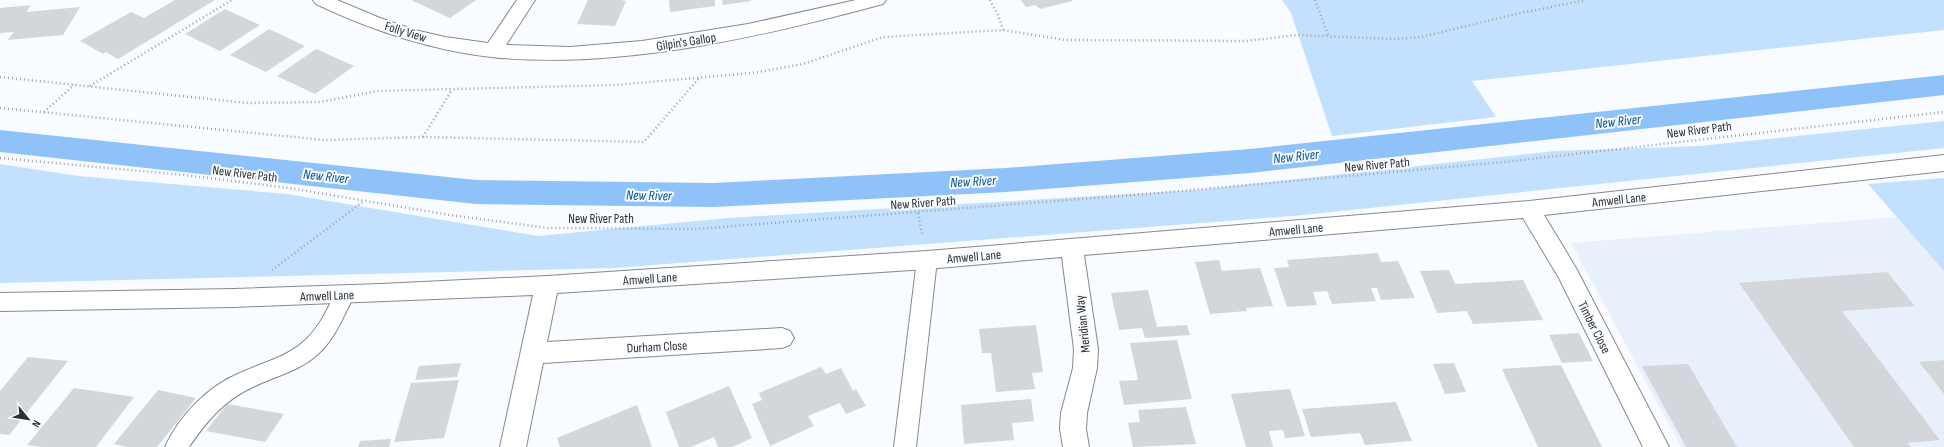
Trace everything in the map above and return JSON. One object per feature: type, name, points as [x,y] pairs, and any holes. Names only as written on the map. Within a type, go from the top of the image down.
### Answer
[{"type":"street","name":"Folly View","points":[[322,0],[367,19],[414,35],[461,46],[492,50]]},
{"type":"street","points":[[492,50],[526,0]]},
{"type":"street","name":"Gilpin's Gallop","points":[[492,50],[541,54],[588,53],[650,47],[697,40],[780,24],[877,0]]},
{"type":"street","name":"Amwell Lane","points":[[0,302],[345,294],[547,285],[927,260],[1529,209],[1944,163]]},
{"type":"street","name":"Timber Close","points":[[1529,209],[1568,274],[1656,447]]},
{"type":"street","name":"Meridian Way","points":[[1072,248],[1086,349],[1085,368],[1074,413],[1073,429],[1076,447]]},
{"type":"street","points":[[513,447],[547,285]]},
{"type":"street","name":"Durham Close","points":[[533,353],[782,338]]},
{"type":"lane","points":[[904,447],[927,260]]},
{"type":"lane","points":[[176,447],[197,417],[216,398],[236,384],[302,356],[312,347],[323,336],[345,294]]},
{"type":"path","points":[[89,86],[232,0]]},
{"type":"path","points":[[990,0],[998,15],[1003,30]]},
{"type":"path","points":[[1315,0],[1328,35]]},
{"type":"path","points":[[0,77],[247,103],[320,102],[377,91],[615,85],[752,73],[803,64],[883,38],[1003,30],[1065,40],[1118,41],[1246,42],[1296,35],[1328,35],[1395,39],[1421,37],[1516,14],[1586,0]]},
{"type":"path","points":[[0,108],[324,140],[423,137],[644,142],[699,78]]},
{"type":"path","points":[[44,112],[74,84]]},
{"type":"path","points":[[423,137],[451,90]]},
{"type":"path","name":"New River Path","points":[[0,158],[184,175],[289,188],[450,215],[548,228],[696,229],[1158,193],[1504,162],[1944,112]]},
{"type":"path","points":[[271,270],[364,201]]},
{"type":"shaded area","points":[[1282,0],[1944,0],[1944,30],[1472,81],[1496,117],[1332,136],[1291,13]]},
{"type":"shaded area","points":[[1944,121],[1944,148],[1293,216],[614,268],[0,283],[0,164],[78,176],[287,194],[538,236],[728,218],[1197,190],[1555,151],[1700,146]]},
{"type":"shaded area","points":[[1944,178],[1944,271],[1868,184]]},
{"type":"shaded area","points":[[1897,217],[1944,271],[1944,447],[1681,447],[1571,243]]},
{"type":"building","points":[[175,0],[215,0],[118,59],[106,52],[103,54],[80,41],[131,12],[144,18]]},
{"type":"building","points":[[411,0],[476,0],[450,18]]},
{"type":"building","points":[[588,0],[626,1],[615,26],[577,24]]},
{"type":"building","points":[[669,0],[715,0],[715,6],[670,12]]},
{"type":"building","points":[[722,0],[751,0],[751,1],[723,5]]},
{"type":"building","points":[[1021,0],[1073,1],[1040,9],[1036,5],[1026,7]]},
{"type":"building","points":[[31,5],[26,12],[80,7],[63,35],[8,40],[14,32],[0,33],[0,8]]},
{"type":"building","points":[[225,9],[260,25],[220,51],[185,34]]},
{"type":"building","points":[[269,29],[305,46],[266,72],[230,55]]},
{"type":"building","points":[[316,49],[354,66],[315,94],[277,76]]},
{"type":"building","points":[[1378,253],[1381,262],[1398,261],[1415,298],[1381,300],[1377,288],[1371,288],[1376,301],[1332,304],[1327,291],[1313,292],[1317,305],[1287,307],[1274,268],[1289,267],[1287,260]]},
{"type":"building","points":[[1219,260],[1222,271],[1260,268],[1273,306],[1246,308],[1247,311],[1210,314],[1195,262]]},
{"type":"building","points":[[1449,270],[1455,284],[1523,280],[1543,320],[1473,324],[1467,311],[1437,313],[1420,271]]},
{"type":"building","points":[[1887,272],[1915,306],[1842,311],[1940,440],[1908,443],[1911,447],[1854,447],[1739,283]]},
{"type":"building","points":[[1148,290],[1157,327],[1187,325],[1190,335],[1145,338],[1142,328],[1119,330],[1111,293]]},
{"type":"building","points":[[1036,325],[1043,372],[1032,373],[1035,389],[996,392],[991,353],[982,353],[979,329]]},
{"type":"building","points":[[1579,333],[1593,361],[1562,363],[1549,335]]},
{"type":"building","points":[[1177,340],[1192,399],[1124,405],[1119,381],[1138,380],[1130,343]]},
{"type":"building","points":[[28,357],[68,361],[9,435],[0,434],[0,391]]},
{"type":"building","points":[[1944,360],[1944,394],[1919,362]]},
{"type":"building","points":[[461,363],[457,377],[415,380],[419,366]]},
{"type":"building","points":[[1454,363],[1466,392],[1445,394],[1433,364]]},
{"type":"building","points":[[1688,364],[1737,447],[1686,447],[1642,366]]},
{"type":"building","points":[[1561,365],[1602,447],[1538,447],[1502,369]]},
{"type":"building","points":[[821,367],[826,374],[841,368],[853,391],[856,389],[866,406],[846,414],[840,403],[808,416],[814,426],[770,446],[752,404],[762,400],[759,393]]},
{"type":"building","points":[[459,380],[444,438],[394,442],[411,383]]},
{"type":"building","points":[[729,386],[752,438],[732,447],[718,447],[714,437],[691,447],[679,447],[666,412]]},
{"type":"building","points":[[74,388],[134,397],[96,447],[41,447],[27,445]]},
{"type":"building","points":[[1290,389],[1305,436],[1285,438],[1283,430],[1269,431],[1273,447],[1246,447],[1231,394]]},
{"type":"building","points":[[158,390],[196,398],[157,447],[127,447],[114,444]]},
{"type":"building","points":[[1031,399],[1034,421],[1012,423],[1014,440],[964,444],[961,405]]},
{"type":"building","points":[[1396,402],[1412,441],[1365,445],[1360,433],[1311,437],[1302,409]]},
{"type":"building","points":[[227,404],[284,414],[265,442],[206,431]]},
{"type":"building","points":[[637,405],[652,447],[560,447],[557,438]]},
{"type":"building","points":[[1186,407],[1196,444],[1133,447],[1128,423],[1140,422],[1138,410]]},
{"type":"building","points":[[391,439],[389,447],[358,447],[360,441]]},
{"type":"waterway","name":"New River","points":[[0,141],[476,192],[714,195],[1006,180],[1250,161],[1944,85]]}]
